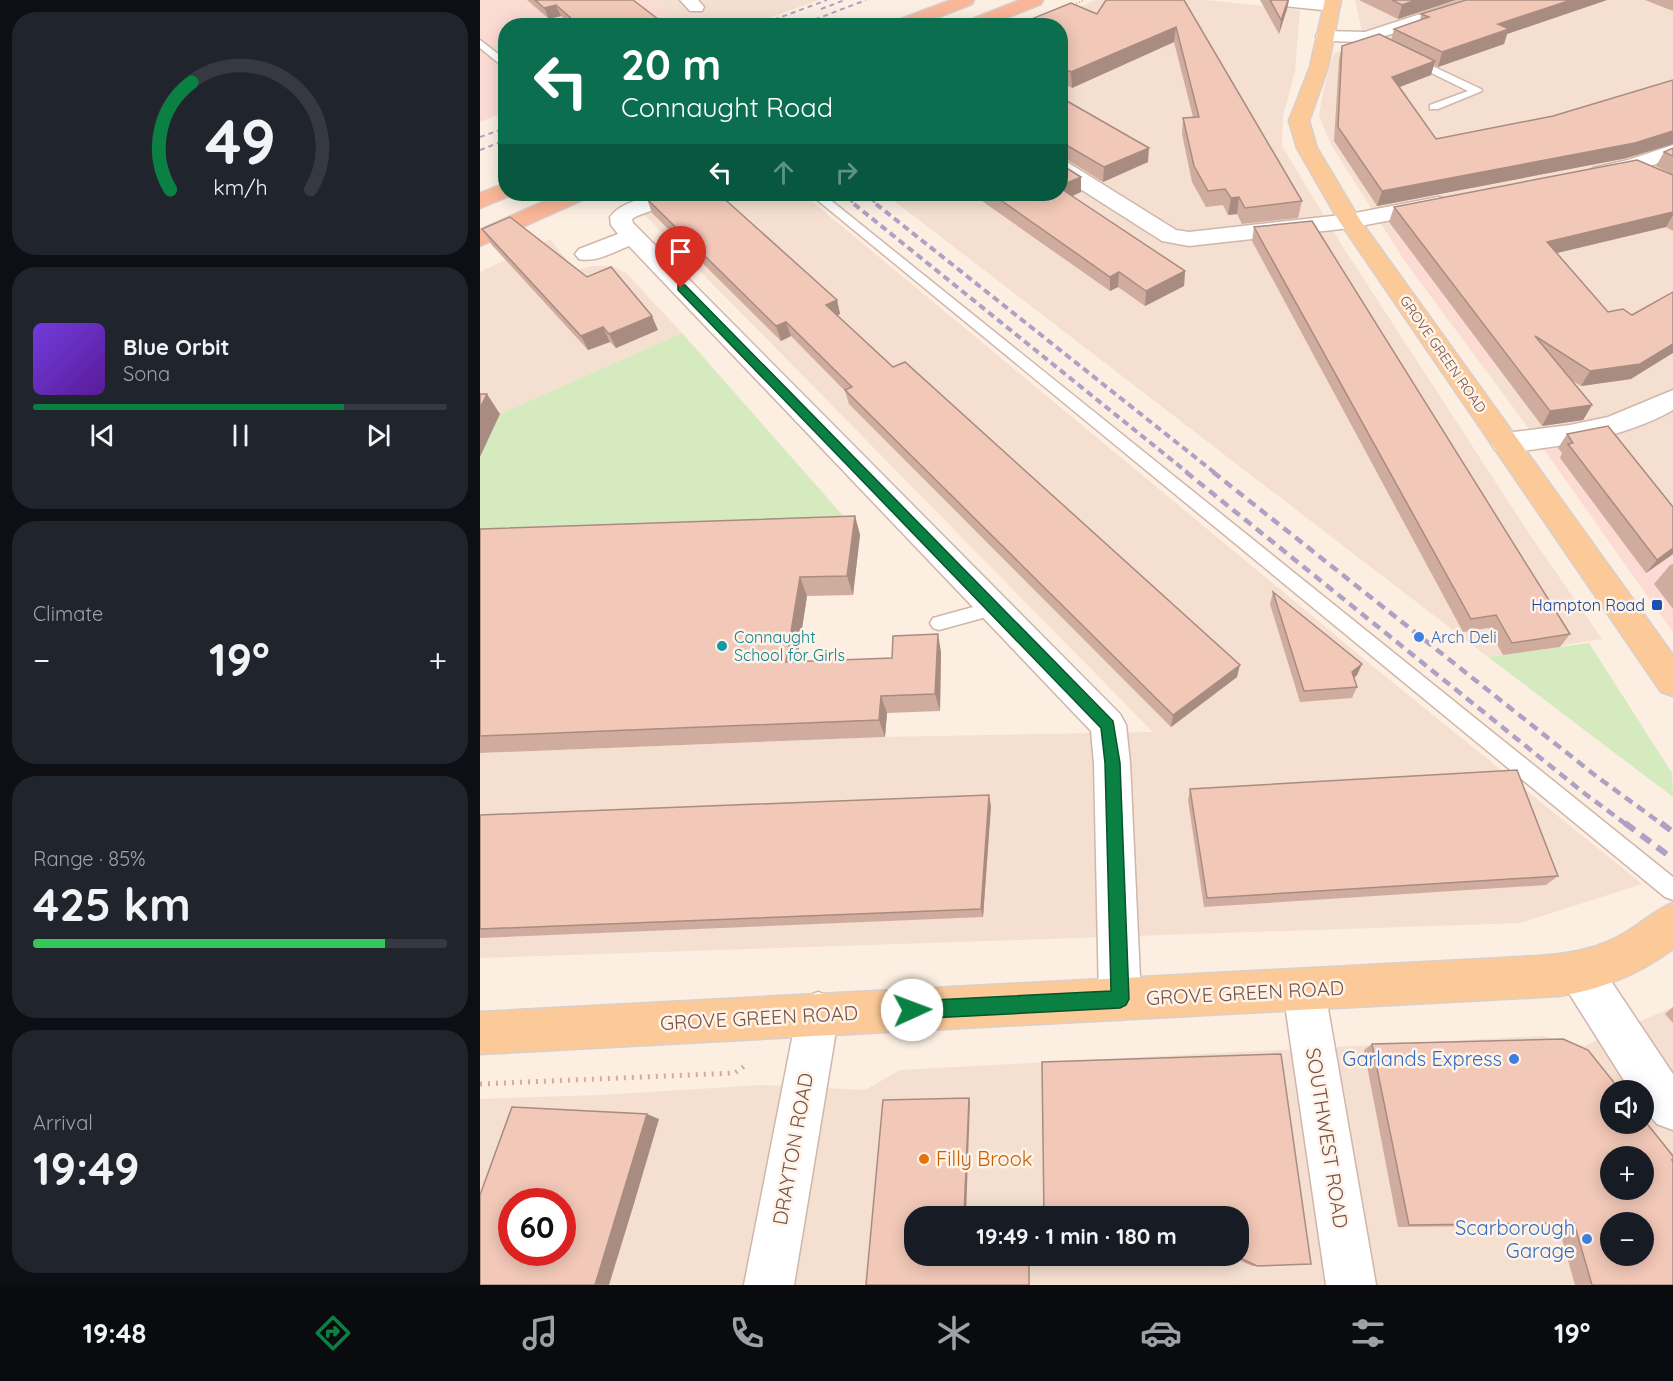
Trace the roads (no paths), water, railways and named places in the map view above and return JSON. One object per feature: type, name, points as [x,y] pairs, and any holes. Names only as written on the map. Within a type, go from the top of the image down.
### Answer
[{"type":"highway","points":[[920,18],[966,0]]},
{"type":"highway","points":[[990,18],[1035,0]]},
{"type":"highway","points":[[480,201],[498,193]]},
{"type":"highway","points":[[480,239],[562,201]]},
{"type":"main road","name":"GROVE GREEN ROAD","points":[[1332,3],[1319,67],[1299,121],[1307,148],[1350,221],[1673,682]]},
{"type":"main road","name":"GROVE GREEN ROAD","points":[[480,1033],[818,1013],[1499,980],[1580,972],[1616,959],[1662,933],[1673,923]]},
{"type":"street","points":[[1274,0],[1332,3]]},
{"type":"street","points":[[1325,36],[1372,40],[1480,0]]},
{"type":"street","points":[[1576,177],[1633,165],[1673,151]]},
{"type":"street","points":[[1633,165],[1653,176]]},
{"type":"street","points":[[1068,171],[1170,236],[1189,239],[1350,221],[1463,199]]},
{"type":"street","points":[[656,201],[629,211],[621,217],[622,225],[632,237],[1108,725],[1112,763],[1120,999]]},
{"type":"street","points":[[587,254],[632,237]]},
{"type":"street","points":[[1505,443],[1571,435],[1629,420],[1673,399]]},
{"type":"street","points":[[1580,972],[1652,1083],[1673,1108]]},
{"type":"street","name":"SOUTHWEST ROAD","points":[[1304,991],[1351,1285]]},
{"type":"street","name":"DRAYTON ROAD","points":[[769,1285],[818,1013]]},
{"type":"lane","points":[[480,43],[498,59]]},
{"type":"lane","points":[[1405,57],[1477,91],[1434,108]]},
{"type":"lane","points":[[825,201],[1673,890]]},
{"type":"lane","points":[[939,623],[995,608]]},
{"type":"railway","points":[[779,18],[827,0]]},
{"type":"railway","points":[[821,9],[845,0]]},
{"type":"railway","points":[[819,18],[866,0]]},
{"type":"railway","points":[[480,137],[498,131]]},
{"type":"railway","points":[[480,150],[498,143]]},
{"type":"railway","points":[[851,201],[856,205]]},
{"type":"railway","points":[[873,201],[878,205]]},
{"type":"railway","points":[[854,204],[1188,473]]},
{"type":"railway","points":[[876,204],[1215,473]]},
{"type":"railway","points":[[1186,472],[1584,793],[1627,825]]},
{"type":"railway","points":[[1213,472],[1596,776],[1663,825]]},
{"type":"railway","points":[[1625,823],[1673,859]]},
{"type":"railway","points":[[1661,823],[1673,832]]},
{"type":"place","name":"Hampton Road","points":[[1657,605]]},
{"type":"place","name":"Arch Deli","points":[[1419,637]]},
{"type":"place","name":"Connaught School for Girls","points":[[722,646]]},
{"type":"place","name":"Garlands Express","points":[[1514,1059]]},
{"type":"place","name":"Filly Brook","points":[[924,1159]]},
{"type":"place","name":"Scarborough Garage","points":[[1587,1239]]}]
